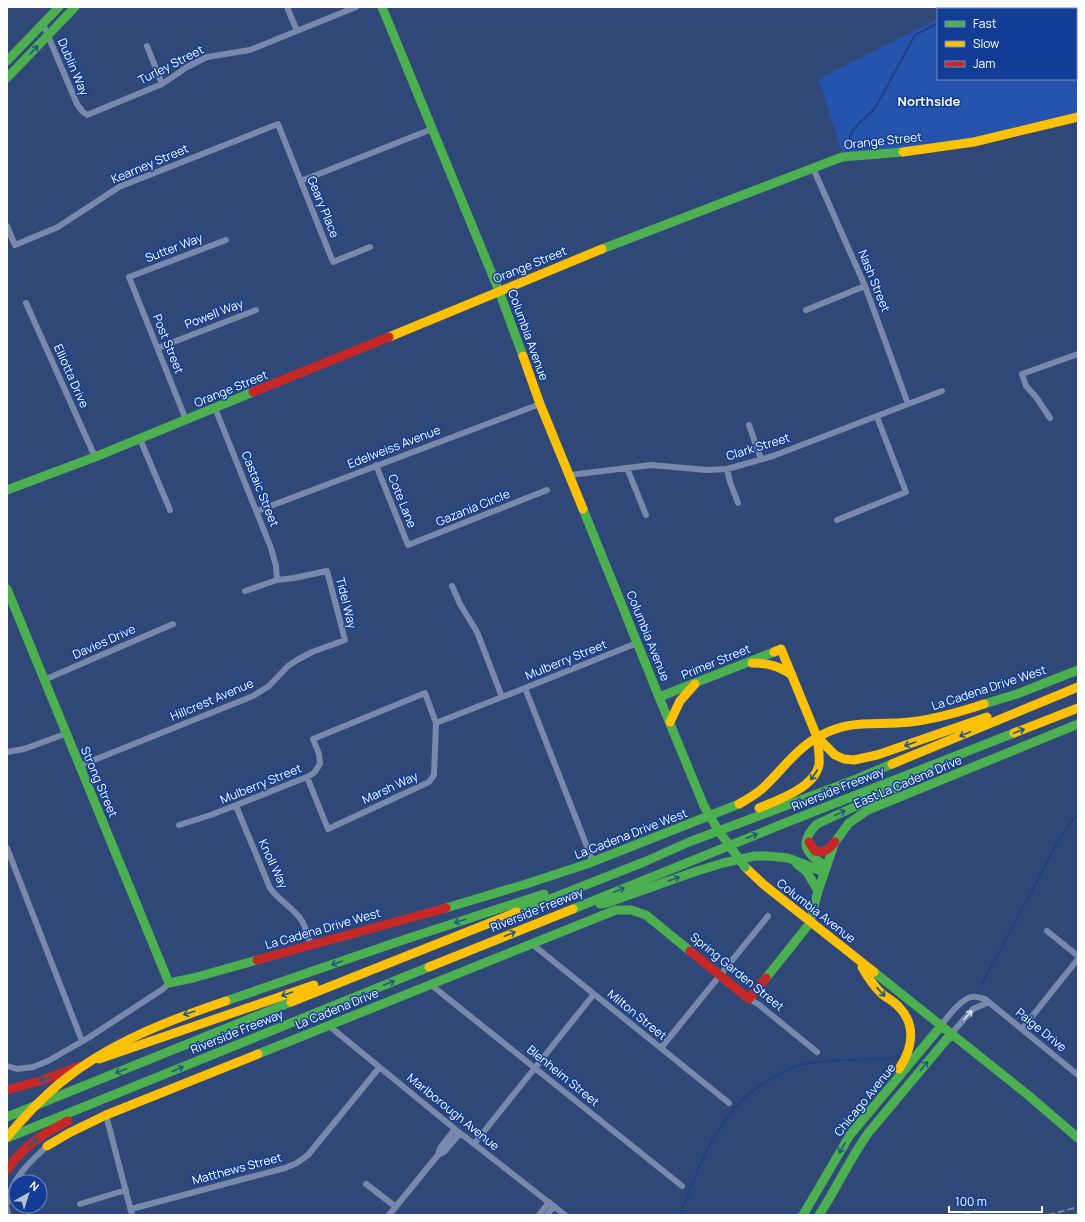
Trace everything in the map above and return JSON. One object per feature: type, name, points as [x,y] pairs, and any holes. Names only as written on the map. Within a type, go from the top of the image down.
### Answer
[{"type":"main road","points":[[7,61],[59,7]]},
{"type":"main road","points":[[7,78],[48,37],[75,7]]},
{"type":"main road","name":"Columbia Avenue","points":[[382,7],[499,291],[540,404],[637,643],[704,806],[716,827],[729,847],[745,867],[762,884],[1028,1095],[1078,1138]]},
{"type":"main road","name":"Orange Street","points":[[7,490],[140,439],[595,252],[842,157],[920,150],[974,142],[1078,117]]},
{"type":"main road","name":"Strong Street","points":[[7,589],[78,766],[169,983]]},
{"type":"main road","name":"Primer Street","points":[[660,698],[782,649],[792,675]]},
{"type":"main road","points":[[690,842],[704,832],[769,804],[801,788],[815,776],[818,769],[820,760],[817,737],[792,675],[767,662],[747,663]]},
{"type":"main road","name":"La Cadena Drive West","points":[[169,983],[193,978],[495,894],[593,862],[627,850],[738,805],[753,796],[765,786],[796,753],[817,737],[847,725],[873,722],[916,721],[948,716],[1017,694],[1078,670]]},
{"type":"main road","points":[[670,722],[680,701],[695,684]]},
{"type":"main road","name":"Riverside Freeway","points":[[7,1117],[417,951],[644,862],[690,842],[854,780],[1078,687]]},
{"type":"main road","points":[[817,737],[835,755],[844,759],[854,760],[877,755],[975,721],[1052,691],[1066,692]]},
{"type":"main road","name":"Riverside Freeway","points":[[7,1138],[930,765],[1078,708]]},
{"type":"main road","name":"East La Cadena Drive","points":[[810,923],[818,891],[835,842],[846,825],[853,819],[868,810],[1078,724]]},
{"type":"main road","points":[[825,869],[808,852],[805,846],[811,829],[817,824],[902,785],[930,765]]},
{"type":"main road","points":[[808,834],[808,842],[815,851],[824,852],[835,842]]},
{"type":"main road","points":[[570,910],[607,902],[699,869],[751,856],[774,856],[825,869]]},
{"type":"main road","points":[[790,859],[807,872],[818,891]]},
{"type":"main road","points":[[7,1138],[23,1119],[60,1082],[96,1057],[136,1035],[183,1015],[420,934],[644,862]]},
{"type":"main road","name":"La Cadena Drive","points":[[47,1146],[76,1128],[106,1114],[616,910],[631,910],[640,913]]},
{"type":"main road","name":"Spring Garden Street","points":[[640,913],[651,919],[749,999]]},
{"type":"main road","points":[[749,999],[810,923]]},
{"type":"main road","points":[[7,1090],[44,1080],[125,1049],[417,951]]},
{"type":"main road","points":[[858,960],[866,974],[881,993],[900,1008],[908,1020],[911,1029],[912,1038],[910,1051],[904,1063],[887,1086],[882,1096]]},
{"type":"main road","name":"Chicago Avenue","points":[[803,1215],[850,1135],[941,1026]]},
{"type":"main road","name":"Chicago Avenue","points":[[819,1215],[833,1194],[857,1149],[869,1132],[951,1034]]},
{"type":"main road","points":[[7,1170],[22,1151],[34,1140],[58,1126],[142,1084]]},
{"type":"street","points":[[287,7],[297,31]]},
{"type":"street","name":"Turley Street","points":[[87,115],[162,84],[187,67],[207,57],[250,50],[356,7]]},
{"type":"street","name":"Dublin Way","points":[[43,24],[77,104],[87,115]]},
{"type":"street","points":[[147,46],[162,84]]},
{"type":"street","name":"Geary Place","points":[[278,124],[333,262],[370,247]]},
{"type":"street","name":"Kearney Street","points":[[7,226],[15,245],[66,223],[119,188],[278,124]]},
{"type":"street","points":[[301,181],[432,129]]},
{"type":"street","name":"Nash Street","points":[[813,168],[865,286],[908,404]]},
{"type":"street","name":"Sutter Way","points":[[130,277],[226,240]]},
{"type":"street","name":"Post Street","points":[[130,277],[186,420]]},
{"type":"street","points":[[806,310],[865,286]]},
{"type":"street","name":"Elliotta Drive","points":[[26,303],[95,457]]},
{"type":"street","name":"Powell Way","points":[[158,348],[256,310]]},
{"type":"street","points":[[1050,418],[1036,397],[1026,386],[1022,374],[1078,354]]},
{"type":"street","name":"Clark Street","points":[[570,475],[651,465],[708,470],[727,468],[773,456],[942,391]]},
{"type":"street","name":"Edelweiss Avenue","points":[[257,511],[540,404]]},
{"type":"street","name":"Castaic Street","points":[[215,408],[271,548],[276,566],[277,580]]},
{"type":"street","points":[[837,520],[906,492],[877,417]]},
{"type":"street","points":[[749,425],[761,459]]},
{"type":"street","points":[[140,439],[170,510]]},
{"type":"street","name":"Cote Lane","points":[[376,465],[408,545]]},
{"type":"street","points":[[627,468],[646,515]]},
{"type":"street","points":[[727,468],[730,482],[738,503]]},
{"type":"street","name":"Gazania Circle","points":[[408,545],[547,490]]},
{"type":"street","name":"Tidel Way","points":[[277,580],[327,571],[344,640]]},
{"type":"street","points":[[245,591],[277,580]]},
{"type":"street","points":[[452,586],[460,604],[477,632],[502,697]]},
{"type":"street","name":"Davies Drive","points":[[44,680],[173,624]]},
{"type":"street","name":"Hillcrest Avenue","points":[[78,766],[253,696],[269,686],[288,666],[297,660],[312,652],[344,640]]},
{"type":"street","name":"Mulberry Street","points":[[436,723],[637,643]]},
{"type":"street","points":[[525,688],[593,862]]},
{"type":"street","name":"Mulberry Street","points":[[179,825],[236,806],[308,777],[314,773],[320,764],[319,754],[313,739],[425,694]]},
{"type":"street","name":"Marsh Way","points":[[308,777],[328,829],[429,782],[434,775],[436,723],[425,694]]},
{"type":"street","points":[[7,752],[24,749],[65,734]]},
{"type":"street","name":"Knoll Way","points":[[236,806],[270,888],[275,896],[302,920],[311,945]]},
{"type":"street","points":[[7,848],[82,1041]]},
{"type":"street","points":[[661,1048],[768,916]]},
{"type":"street","points":[[1047,930],[1078,956]]},
{"type":"street","name":"Milton Street","points":[[532,944],[729,1103]]},
{"type":"street","points":[[1022,1029],[1078,959]]},
{"type":"street","points":[[7,1066],[16,1069],[33,1067],[48,1061],[82,1041],[169,983]]},
{"type":"street","name":"Blenheim Street","points":[[430,984],[682,1186]]},
{"type":"street","points":[[474,1144],[594,994]]},
{"type":"street","name":"Paige Drive","points":[[941,1026],[966,998],[976,996],[985,999],[1078,1075]]},
{"type":"street","name":"Spring Garden Street","points":[[749,999],[758,1004],[817,1052]]},
{"type":"street","points":[[951,1034],[973,1009],[989,1002]]},
{"type":"street","name":"Marlborough Avenue","points":[[328,1025],[455,1129],[565,1215]]},
{"type":"street","name":"Matthews Street","points":[[132,1212],[285,1168],[297,1163],[308,1155],[379,1068]]},
{"type":"street","points":[[106,1114],[132,1212]]},
{"type":"street","points":[[390,1215],[438,1155],[440,1148],[455,1129]]},
{"type":"street","points":[[438,1155],[444,1152],[460,1133]]},
{"type":"street","points":[[7,1204],[9,1193],[15,1181],[23,1170],[47,1146]]},
{"type":"street","points":[[366,1184],[396,1207]]},
{"type":"street","points":[[80,1204],[126,1190]]},
{"type":"street","points":[[539,1215],[551,1204]]},
{"type":"street","points":[[547,1215],[551,1204]]},
{"type":"street","points":[[7,1209],[8,1215]]},
{"type":"shaded area","points":[[1078,7],[1078,115],[950,143],[843,155],[819,80],[937,20],[937,80],[1077,80],[1077,8],[960,8]]},
{"type":"waterway","points":[[849,144],[855,128],[875,108],[915,35],[937,24]]},
{"type":"waterway","points":[[982,984],[1060,838],[1078,813]]},
{"type":"waterway","points":[[680,1215],[691,1185],[721,1126],[741,1101],[763,1083],[797,1066],[809,1063],[879,1059],[898,1056]]},
{"type":"railway","points":[[1048,1215],[1078,1207]]},
{"type":"railway","points":[[964,1215],[976,1211]]},
{"type":"traffic: fast","points":[[7,61],[59,7]]},
{"type":"traffic: fast","points":[[7,78],[75,7]]},
{"type":"traffic: fast","points":[[382,7],[499,291],[523,356]]},
{"type":"traffic: fast","points":[[602,249],[842,157],[903,152]]},
{"type":"traffic: fast","points":[[7,490],[95,457],[253,392]]},
{"type":"traffic: fast","points":[[583,509],[659,697],[774,652]]},
{"type":"traffic: fast","points":[[7,589],[169,983],[193,978],[257,960]]},
{"type":"traffic: fast","points":[[984,704],[1017,694],[1078,670]]},
{"type":"traffic: fast","points":[[659,697],[704,806]]},
{"type":"traffic: fast","points":[[835,842],[849,823],[868,810],[1078,724]]},
{"type":"traffic: fast","points":[[573,909],[785,823],[1014,733]]},
{"type":"traffic: fast","points":[[517,912],[644,862],[689,842],[854,780],[892,764]]},
{"type":"traffic: fast","points":[[826,866],[813,857],[806,848],[807,837],[817,824],[902,785],[913,777]]},
{"type":"traffic: fast","points":[[446,908],[587,864],[739,804]]},
{"type":"traffic: fast","points":[[704,806],[718,830],[745,867]]},
{"type":"traffic: fast","points":[[810,923],[818,891],[835,842]]},
{"type":"traffic: fast","points":[[600,904],[607,903],[723,863],[755,856],[788,858],[824,872]]},
{"type":"traffic: fast","points":[[797,864],[807,872],[818,891]]},
{"type":"traffic: fast","points":[[226,1001],[406,939],[544,894]]},
{"type":"traffic: fast","points":[[258,1054],[616,910],[631,910],[646,915],[690,951]]},
{"type":"traffic: fast","points":[[766,978],[810,923]]},
{"type":"traffic: fast","points":[[7,1138],[429,967]]},
{"type":"traffic: fast","points":[[874,972],[1028,1095],[1078,1138]]},
{"type":"traffic: fast","points":[[7,1117],[291,1002]]},
{"type":"traffic: fast","points":[[803,1215],[850,1135],[941,1026]]},
{"type":"traffic: fast","points":[[819,1215],[869,1132],[951,1034]]},
{"type":"traffic: slow","points":[[903,152],[974,142],[1078,117]]},
{"type":"traffic: slow","points":[[389,337],[602,249]]},
{"type":"traffic: slow","points":[[523,356],[540,404],[583,509]]},
{"type":"traffic: slow","points":[[774,652],[781,649],[817,737]]},
{"type":"traffic: slow","points":[[752,663],[773,666],[783,669],[792,675]]},
{"type":"traffic: slow","points":[[670,722],[680,701],[695,684]]},
{"type":"traffic: slow","points":[[892,764],[1078,687]]},
{"type":"traffic: slow","points":[[739,804],[761,790],[803,747],[830,731],[852,725],[910,722],[929,719],[984,704]]},
{"type":"traffic: slow","points":[[1014,733],[1078,708]]},
{"type":"traffic: slow","points":[[817,737],[835,755],[844,759],[854,760],[877,755],[987,717]]},
{"type":"traffic: slow","points":[[759,808],[785,797],[803,787],[816,773],[819,765],[817,737]]},
{"type":"traffic: slow","points":[[745,867],[763,884],[874,972]]},
{"type":"traffic: slow","points":[[429,967],[573,909]]},
{"type":"traffic: slow","points":[[291,1002],[517,912]]},
{"type":"traffic: slow","points":[[862,967],[882,994],[895,1003],[905,1014],[908,1022],[911,1038],[907,1054],[899,1069]]},
{"type":"traffic: slow","points":[[99,1059],[314,985]]},
{"type":"traffic: slow","points":[[7,1137],[32,1109],[53,1089],[98,1056],[139,1034],[226,1001]]},
{"type":"traffic: slow","points":[[47,1146],[69,1133],[106,1115],[258,1054]]},
{"type":"traffic: jam","points":[[253,392],[389,337]]},
{"type":"traffic: jam","points":[[809,842],[815,851],[822,852],[828,849],[835,842]]},
{"type":"traffic: jam","points":[[257,960],[446,908]]},
{"type":"traffic: jam","points":[[690,951],[749,999],[766,978]]},
{"type":"traffic: jam","points":[[7,1090],[43,1080],[80,1066]]},
{"type":"traffic: jam","points":[[7,1170],[19,1154],[34,1141],[50,1130],[68,1121]]},
{"type":"district","name":"Northside","points":[[929,101]]}]
